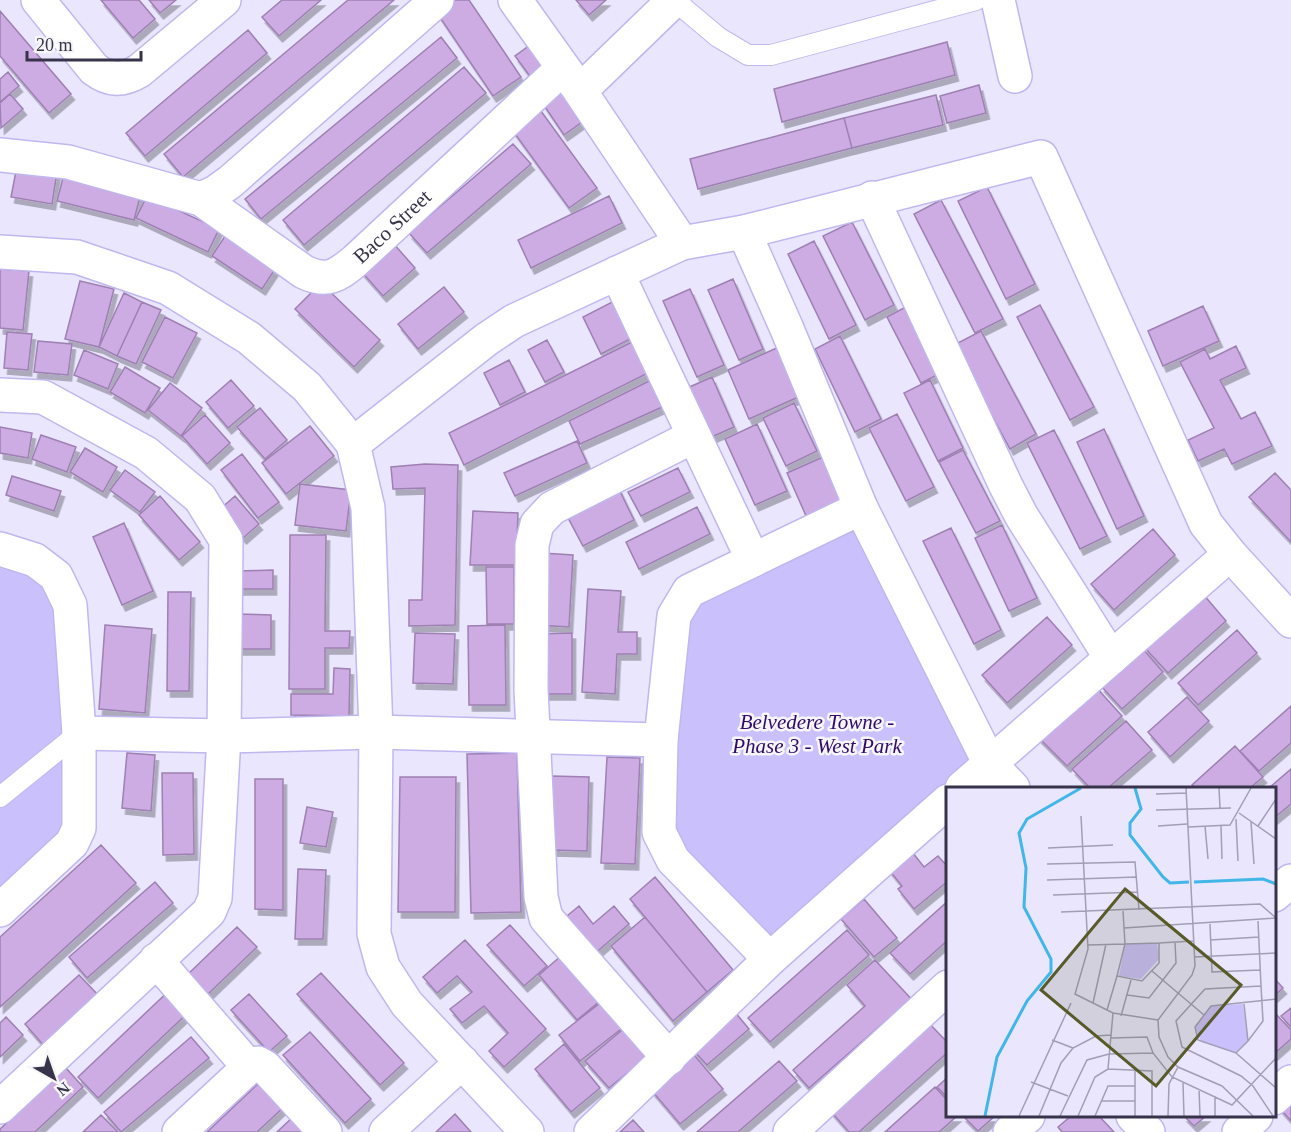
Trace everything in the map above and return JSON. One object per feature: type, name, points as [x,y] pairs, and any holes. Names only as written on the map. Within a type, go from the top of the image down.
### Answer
[{"type":"street","points":[[38,0],[94,69],[113,79],[127,78],[138,71],[224,0]]},
{"type":"street","points":[[201,200],[230,182],[436,0]]},
{"type":"street","points":[[515,0],[682,243]]},
{"type":"street","name":"Baco Street","points":[[0,154],[68,162],[201,200],[304,272],[315,277],[328,278],[343,271],[571,79],[674,0]]},
{"type":"street","points":[[998,0],[1015,75]]},
{"type":"street","points":[[353,444],[487,339],[514,321],[682,243],[744,232],[1041,157],[1206,524],[1291,621]]},
{"type":"street","points":[[872,198],[1021,515],[1111,658]]},
{"type":"street","points":[[744,232],[861,508],[990,764],[1011,787]]},
{"type":"street","points":[[0,252],[77,257],[168,288],[249,338],[307,387],[353,444],[368,508],[376,732],[374,934],[383,967],[407,1004],[527,1132]]},
{"type":"street","points":[[617,273],[753,560]]},
{"type":"street","points":[[0,395],[44,397],[146,453],[200,498],[226,540],[224,736],[215,898],[209,912],[0,1107]]},
{"type":"street","points":[[669,1058],[546,918],[541,897],[531,689],[532,545],[537,524],[552,508],[694,435]]},
{"type":"street","points":[[770,959],[673,860],[659,832],[661,740],[674,616],[688,591],[861,508]]},
{"type":"street","points":[[0,549],[35,560],[56,576],[70,605],[79,734],[79,828],[72,843],[0,910]]},
{"type":"street","points":[[964,787],[1230,554]]},
{"type":"street","points":[[79,734],[224,736],[376,732],[661,740]]},
{"type":"street","points":[[591,1132],[770,959],[946,803]]},
{"type":"street","points":[[1276,894],[1291,881]]},
{"type":"street","points":[[156,960],[249,1066]]},
{"type":"street","points":[[789,1132],[946,989]]},
{"type":"street","points":[[386,1132],[462,1062]]},
{"type":"street","points":[[179,1132],[249,1066],[258,1064],[265,1067],[325,1132]]},
{"type":"street","points":[[1276,1097],[1291,1082]]},
{"type":"street","points":[[1010,1132],[1027,1117]]},
{"type":"street","points":[[1134,1117],[1148,1132]]},
{"type":"street","points":[[1239,1132],[1255,1117]]},
{"type":"lane","points":[[674,0],[718,36],[747,55],[771,55],[976,0]]},
{"type":"lane","points":[[0,797],[79,734]]},
{"type":"green space","name":"Belvedere Towne - Phase 3 - West Park","points":[[856,521],[990,764],[964,787],[946,787],[946,803],[781,950],[681,849],[674,823],[685,625],[698,599]]},
{"type":"green space","points":[[0,549],[56,576],[79,828],[0,910]]},
{"type":"building","points":[[101,0],[139,0],[155,19],[133,38]]},
{"type":"building","points":[[149,0],[176,0],[160,13]]},
{"type":"building","points":[[282,0],[321,0],[279,36],[262,17]]},
{"type":"building","points":[[348,0],[394,0],[183,177],[164,154]]},
{"type":"building","points":[[450,0],[469,0],[521,77],[493,96],[435,10]]},
{"type":"building","points":[[576,0],[606,0],[589,15]]},
{"type":"building","points":[[0,11],[71,94],[49,113],[0,56]]},
{"type":"building","points":[[248,30],[267,53],[145,156],[126,133]]},
{"type":"building","points":[[441,37],[457,58],[261,219],[245,199]]},
{"type":"building","points":[[947,42],[955,75],[782,122],[774,89]]},
{"type":"building","points":[[530,45],[547,69],[532,79],[515,56]]},
{"type":"building","points":[[464,67],[486,93],[304,245],[283,220]]},
{"type":"building","points":[[8,72],[19,86],[0,102],[0,79]]},
{"type":"building","points":[[555,83],[582,122],[564,135],[537,95]]},
{"type":"building","points":[[979,85],[986,113],[947,123],[940,96]]},
{"type":"building","points":[[10,94],[23,109],[1,128],[0,103]]},
{"type":"building","points":[[936,95],[943,125],[852,148],[844,118]]},
{"type":"building","points":[[538,107],[597,188],[569,208],[510,127]]},
{"type":"building","points":[[844,118],[852,148],[698,189],[690,159]]},
{"type":"building","points":[[513,144],[531,164],[427,253],[409,233]]},
{"type":"building","points":[[17,166],[57,172],[52,204],[11,197]]},
{"type":"building","points":[[64,174],[141,193],[134,220],[57,201]]},
{"type":"building","points":[[987,187],[1035,284],[1006,299],[958,201]]},
{"type":"building","points":[[147,196],[219,229],[208,252],[136,218]]},
{"type":"building","points":[[609,196],[622,223],[531,268],[518,240]]},
{"type":"building","points":[[941,200],[1003,319],[975,333],[914,214]]},
{"type":"building","points":[[852,222],[894,305],[865,320],[823,236]]},
{"type":"building","points":[[229,230],[279,263],[262,289],[212,256]]},
{"type":"building","points":[[814,241],[856,325],[829,339],[788,254]]},
{"type":"building","points":[[393,243],[415,268],[383,296],[361,271]]},
{"type":"building","points":[[0,269],[29,271],[23,330],[0,328]]},
{"type":"building","points":[[733,279],[763,349],[739,360],[708,290]]},
{"type":"building","points":[[80,281],[114,289],[99,347],[65,339]]},
{"type":"building","points":[[321,283],[380,340],[354,367],[295,309]]},
{"type":"building","points":[[444,287],[464,312],[418,349],[398,324]]},
{"type":"building","points":[[690,289],[724,365],[697,377],[663,301]]},
{"type":"building","points":[[124,293],[142,302],[117,356],[99,347]]},
{"type":"building","points":[[620,298],[638,335],[601,354],[583,317]]},
{"type":"building","points":[[142,302],[161,310],[136,364],[117,356]]},
{"type":"building","points":[[913,303],[947,370],[921,383],[887,317]]},
{"type":"building","points":[[1040,305],[1094,407],[1070,420],[1017,317]]},
{"type":"building","points":[[1203,306],[1219,341],[1163,366],[1148,331]]},
{"type":"building","points":[[165,317],[197,333],[173,378],[142,362]]},
{"type":"building","points":[[981,331],[1036,434],[1010,449],[954,345]]},
{"type":"building","points":[[7,332],[32,334],[28,370],[4,368]]},
{"type":"building","points":[[840,336],[881,419],[855,432],[815,349]]},
{"type":"building","points":[[547,340],[564,372],[545,382],[528,350]]},
{"type":"building","points":[[636,340],[652,371],[464,465],[449,433]]},
{"type":"building","points":[[38,341],[72,344],[68,375],[34,372]]},
{"type":"building","points":[[781,346],[803,395],[749,419],[728,370]]},
{"type":"building","points":[[1236,346],[1246,368],[1220,380],[1241,419],[1255,412],[1272,446],[1232,464],[1224,449],[1198,461],[1188,440],[1214,428],[1180,362],[1205,349],[1210,359]]},
{"type":"building","points":[[84,350],[118,364],[108,389],[74,375]]},
{"type":"building","points":[[509,360],[525,392],[500,405],[484,373]]},
{"type":"building","points":[[125,367],[160,388],[145,413],[110,392]]},
{"type":"building","points":[[657,377],[669,404],[580,444],[569,421]]},
{"type":"building","points":[[712,377],[734,427],[707,439],[685,389]]},
{"type":"building","points":[[231,380],[254,406],[228,428],[206,402]]},
{"type":"building","points":[[930,380],[963,448],[938,461],[904,393]]},
{"type":"building","points":[[170,383],[202,408],[181,436],[148,410]]},
{"type":"building","points":[[794,403],[817,451],[786,466],[763,418]]},
{"type":"building","points":[[260,408],[287,440],[265,459],[237,427]]},
{"type":"building","points":[[897,414],[934,487],[906,501],[869,428]]},
{"type":"building","points":[[205,415],[230,443],[207,464],[182,436]]},
{"type":"building","points":[[757,424],[787,491],[755,505],[725,439]]},
{"type":"building","points":[[310,426],[334,456],[286,494],[262,463]]},
{"type":"building","points":[[0,427],[32,433],[28,458],[0,453]]},
{"type":"building","points":[[1104,429],[1144,516],[1117,529],[1077,442]]},
{"type":"building","points":[[1054,430],[1107,536],[1080,549],[1027,443]]},
{"type":"building","points":[[41,435],[76,447],[67,472],[32,459]]},
{"type":"building","points":[[577,441],[587,463],[515,496],[504,473]]},
{"type":"building","points":[[85,448],[117,467],[103,492],[70,472]]},
{"type":"building","points":[[963,450],[1000,521],[976,533],[939,462]]},
{"type":"building","points":[[832,453],[852,498],[807,518],[787,473]]},
{"type":"building","points":[[242,454],[279,502],[258,518],[221,470]]},
{"type":"building","points":[[425,464],[458,465],[455,625],[409,626],[409,600],[422,600],[425,488],[393,489],[391,467]]},
{"type":"building","points":[[678,468],[690,492],[641,516],[628,492]]},
{"type":"building","points":[[125,470],[155,492],[140,512],[110,490]]},
{"type":"building","points":[[1275,473],[1291,490],[1291,542],[1249,497]]},
{"type":"building","points":[[12,476],[61,491],[54,511],[6,495]]},
{"type":"building","points":[[300,484],[351,490],[346,531],[295,525]]},
{"type":"building","points":[[617,485],[634,520],[583,546],[565,512]]},
{"type":"building","points":[[160,496],[200,542],[179,560],[139,515]]},
{"type":"building","points":[[235,496],[259,524],[243,538],[219,510]]},
{"type":"building","points":[[697,507],[710,534],[639,569],[626,542]]},
{"type":"building","points":[[473,511],[518,513],[516,565],[470,565]]},
{"type":"building","points":[[124,523],[153,591],[122,605],[93,537]]},
{"type":"building","points":[[1002,525],[1037,598],[1009,611],[975,538]]},
{"type":"building","points":[[951,528],[1001,630],[974,644],[923,541]]},
{"type":"building","points":[[1153,529],[1175,555],[1114,610],[1091,584]]},
{"type":"building","points":[[290,535],[326,535],[325,631],[350,631],[349,648],[325,648],[325,689],[289,689]]},
{"type":"building","points":[[542,553],[573,555],[569,627],[538,625]]},
{"type":"building","points":[[486,567],[514,567],[514,624],[487,624]]},
{"type":"building","points":[[273,570],[273,589],[236,589],[236,571]]},
{"type":"building","points":[[588,589],[621,591],[618,632],[637,632],[637,654],[617,654],[615,694],[582,692]]},
{"type":"building","points":[[168,592],[191,592],[189,691],[167,691]]},
{"type":"building","points":[[1203,594],[1226,621],[1168,673],[1144,647]]},
{"type":"building","points":[[238,614],[271,615],[271,649],[237,649]]},
{"type":"building","points":[[1047,617],[1072,645],[1007,703],[982,675]]},
{"type":"building","points":[[105,625],[152,629],[145,713],[99,709]]},
{"type":"building","points":[[505,625],[506,705],[469,705],[468,626]]},
{"type":"building","points":[[1237,630],[1257,653],[1198,705],[1178,683]]},
{"type":"building","points":[[415,633],[455,634],[453,684],[413,683]]},
{"type":"building","points":[[572,633],[572,694],[537,694],[536,634]]},
{"type":"building","points":[[1143,649],[1163,672],[1122,709],[1101,686]]},
{"type":"building","points":[[334,668],[350,669],[349,716],[291,715],[291,694],[333,694]]},
{"type":"building","points":[[1095,686],[1122,716],[1067,766],[1037,736]]},
{"type":"building","points":[[1187,697],[1209,721],[1170,757],[1148,732]]},
{"type":"building","points":[[1291,706],[1291,743],[1259,771],[1240,751]]},
{"type":"building","points":[[1126,721],[1152,750],[1109,787],[1089,787],[1072,769]]},
{"type":"building","points":[[1235,746],[1263,777],[1251,787],[1195,787],[1192,785]]},
{"type":"building","points":[[127,753],[155,755],[151,811],[122,808]]},
{"type":"building","points":[[517,753],[521,912],[471,913],[467,754]]},
{"type":"building","points":[[607,757],[640,758],[635,864],[601,863]]},
{"type":"building","points":[[1291,769],[1291,804],[1276,816],[1276,787],[1270,787]]},
{"type":"building","points":[[162,773],[193,773],[194,854],[163,855]]},
{"type":"building","points":[[552,776],[589,777],[587,851],[550,850]]},
{"type":"building","points":[[400,777],[456,777],[455,912],[398,912]]},
{"type":"building","points":[[255,779],[283,779],[283,910],[255,909]]},
{"type":"building","points":[[307,807],[333,812],[326,847],[300,843]]},
{"type":"building","points":[[101,845],[136,883],[0,1007],[0,937]]},
{"type":"building","points":[[909,848],[924,867],[938,856],[946,865],[946,883],[914,909],[898,889],[902,886],[886,866]]},
{"type":"building","points":[[298,869],[326,870],[323,939],[295,939]]},
{"type":"building","points":[[655,877],[733,970],[707,992],[630,899]]},
{"type":"building","points":[[155,882],[173,903],[87,978],[69,957]]},
{"type":"building","points":[[864,899],[897,938],[874,957],[841,919]]},
{"type":"building","points":[[946,903],[946,942],[910,974],[890,953]]},
{"type":"building","points":[[579,906],[593,924],[614,906],[629,924],[592,956],[562,920]]},
{"type":"building","points":[[645,917],[707,992],[673,1021],[611,946]]},
{"type":"building","points":[[510,925],[547,966],[524,986],[487,945]]},
{"type":"building","points":[[237,927],[257,947],[205,997],[186,976]]},
{"type":"building","points":[[847,930],[869,955],[770,1042],[748,1018]]},
{"type":"building","points":[[465,940],[546,1029],[504,1067],[489,1051],[508,1033],[484,1006],[462,1023],[450,1009],[472,992],[457,976],[437,993],[423,977]]},
{"type":"building","points":[[562,955],[600,1001],[577,1020],[539,975]]},
{"type":"building","points":[[875,960],[917,1005],[895,1026],[888,1019],[809,1088],[793,1070],[865,1006],[847,985]]},
{"type":"building","points":[[321,973],[404,1063],[380,1085],[297,994]]},
{"type":"building","points":[[79,975],[100,997],[45,1047],[25,1024]]},
{"type":"building","points":[[1276,980],[1283,988],[1276,994]]},
{"type":"building","points":[[174,986],[194,1007],[98,1098],[78,1077]]},
{"type":"building","points":[[249,994],[287,1036],[269,1052],[231,1010]]},
{"type":"building","points":[[604,1000],[625,1026],[580,1061],[559,1035]]},
{"type":"building","points":[[1291,1008],[1291,1027],[1281,1016]]},
{"type":"building","points":[[734,1011],[749,1029],[707,1065],[691,1048]]},
{"type":"building","points":[[1276,1014],[1291,1030],[1291,1039],[1276,1052]]},
{"type":"building","points":[[6,1017],[23,1035],[0,1057],[0,1023]]},
{"type":"building","points":[[925,1019],[946,1041],[946,1054],[859,1132],[849,1132],[827,1107]]},
{"type":"building","points":[[633,1021],[656,1049],[609,1088],[585,1061]]},
{"type":"building","points":[[310,1032],[371,1099],[345,1123],[283,1055]]},
{"type":"building","points":[[191,1037],[209,1058],[121,1132],[104,1112]]},
{"type":"building","points":[[564,1044],[600,1088],[571,1112],[535,1069]]},
{"type":"building","points":[[689,1049],[723,1089],[680,1124],[647,1085]]},
{"type":"building","points":[[779,1061],[797,1081],[738,1132],[697,1132]]},
{"type":"building","points":[[66,1068],[83,1087],[35,1132],[0,1132],[0,1129]]},
{"type":"building","points":[[946,1079],[946,1096],[937,1087]]},
{"type":"building","points":[[262,1080],[286,1105],[257,1132],[207,1132]]},
{"type":"building","points":[[935,1087],[946,1099],[946,1117],[956,1117],[939,1132],[885,1132]]},
{"type":"building","points":[[1291,1089],[1291,1121],[1276,1104]]},
{"type":"building","points":[[455,1114],[471,1132],[436,1132]]},
{"type":"building","points":[[101,1115],[118,1132],[83,1132]]},
{"type":"building","points":[[294,1116],[309,1132],[277,1132]]},
{"type":"building","points":[[964,1117],[994,1117],[978,1131]]},
{"type":"building","points":[[1070,1117],[1100,1117],[1114,1132],[1062,1132],[1058,1127]]},
{"type":"building","points":[[1185,1117],[1205,1117],[1194,1126]]},
{"type":"building","points":[[633,1120],[644,1132],[620,1132]]}]
